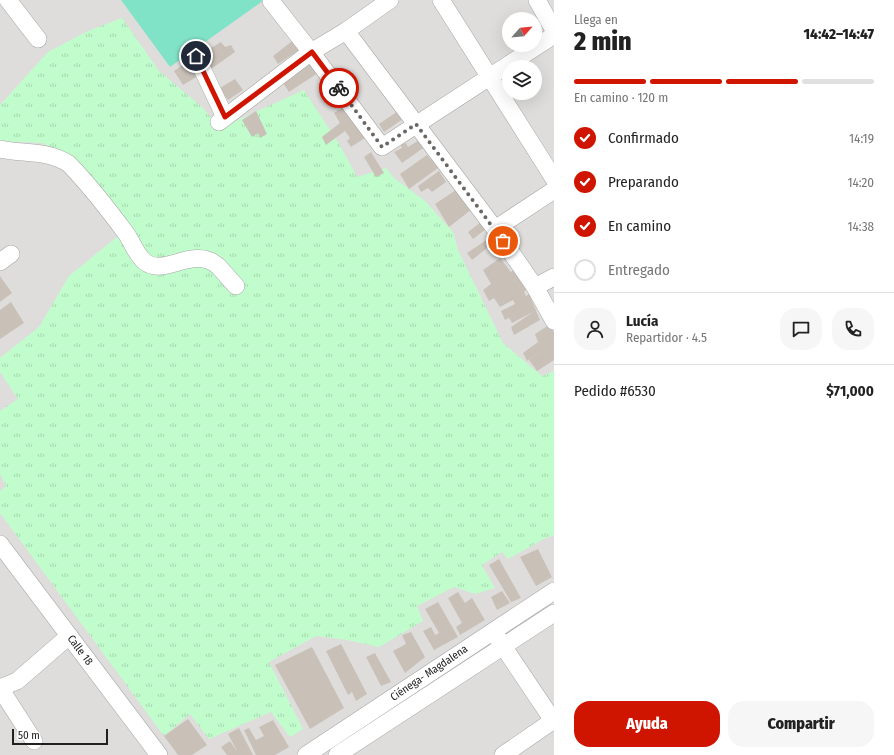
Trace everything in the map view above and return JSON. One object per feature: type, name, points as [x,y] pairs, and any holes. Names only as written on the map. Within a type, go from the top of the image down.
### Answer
[{"type":"street","points":[[8,0],[38,39]]},
{"type":"street","points":[[196,56],[222,119],[312,52],[346,31],[390,0]]},
{"type":"street","points":[[441,0],[554,179]]},
{"type":"street","points":[[537,0],[554,30]]},
{"type":"street","points":[[271,1],[312,52],[382,147],[554,35]]},
{"type":"street","points":[[346,31],[495,229],[535,287],[554,321]]},
{"type":"street","points":[[0,148],[48,155],[60,158],[69,164],[118,223],[142,259],[148,264],[156,266],[190,258],[205,259],[218,266],[236,286]]},
{"type":"street","points":[[495,229],[554,190]]},
{"type":"street","points":[[535,287],[554,277]]},
{"type":"street","name":"Calle 18","points":[[0,544],[159,755]]},
{"type":"street","name":"Ciénega- Magdalena","points":[[306,755],[554,591]]},
{"type":"street","points":[[337,755],[554,613]]},
{"type":"street","points":[[493,630],[554,721],[503,755]]},
{"type":"street","points":[[34,741],[0,688],[17,680],[70,636]]},
{"type":"shaded area","points":[[0,0],[554,0],[554,755],[0,755]]},
{"type":"green space","points":[[121,0],[264,0],[170,67]]},
{"type":"green space","points":[[122,18],[159,71],[202,107],[220,128],[304,90],[341,147],[357,177],[386,168],[394,178],[425,201],[453,232],[458,250],[503,343],[542,376],[554,371],[554,535],[508,559],[502,552],[482,565],[495,588],[475,594],[454,587],[417,606],[423,621],[379,647],[347,640],[316,636],[269,662],[303,729],[290,737],[271,712],[209,739],[190,714],[164,736],[0,513],[0,491],[6,486],[0,474],[0,411],[18,399],[0,372],[0,358],[39,327],[69,276],[128,228],[75,158],[42,143],[0,141],[0,105],[48,52],[88,31]]},
{"type":"building","points":[[296,38],[302,48],[278,64],[273,56]]},
{"type":"building","points":[[221,42],[225,47],[231,45],[235,52],[211,69],[201,54]]},
{"type":"building","points":[[190,60],[200,75],[183,85],[174,71]]},
{"type":"building","points":[[315,61],[321,71],[289,92],[283,83]]},
{"type":"building","points":[[235,79],[243,90],[228,100],[220,88]]},
{"type":"building","points":[[348,104],[368,136],[351,147],[347,141],[350,138],[345,131],[326,145],[322,137],[340,123],[334,113]]},
{"type":"building","points":[[256,111],[267,134],[260,138],[258,133],[252,137],[242,120]]},
{"type":"building","points":[[398,111],[403,119],[384,132],[379,124]]},
{"type":"building","points":[[421,139],[426,146],[402,163],[394,152],[402,148],[401,145],[406,143],[408,147]]},
{"type":"building","points":[[371,152],[384,173],[376,177],[364,157]]},
{"type":"building","points":[[427,155],[438,168],[409,189],[400,174]]},
{"type":"building","points":[[439,171],[446,182],[432,192],[428,188],[421,192],[418,186]]},
{"type":"building","points":[[459,188],[472,209],[449,227],[435,204]]},
{"type":"building","points":[[481,222],[486,229],[473,239],[468,232]]},
{"type":"building","points":[[488,239],[492,244],[472,260],[467,253]]},
{"type":"building","points":[[500,258],[511,272],[514,270],[526,290],[524,292],[526,296],[529,294],[540,320],[514,335],[511,327],[533,312],[512,323],[509,318],[505,320],[501,311],[515,304],[513,300],[500,307],[494,298],[489,301],[483,290],[491,284],[483,270]]},
{"type":"building","points":[[0,276],[12,293],[0,302]]},
{"type":"building","points":[[11,302],[24,323],[0,339],[0,310]]},
{"type":"building","points":[[549,325],[554,332],[554,360],[537,371],[529,360],[546,348],[527,361],[523,353],[538,342],[535,334]]},
{"type":"building","points":[[538,549],[552,577],[536,586],[520,557]]},
{"type":"building","points":[[499,559],[521,598],[511,602],[489,565]]},
{"type":"building","points":[[502,591],[510,603],[497,610],[491,597]]},
{"type":"building","points":[[458,592],[465,603],[472,598],[485,620],[460,635],[456,627],[462,623],[448,598]]},
{"type":"building","points":[[438,602],[458,637],[434,650],[423,631],[431,627],[435,635],[439,633],[425,609]]},
{"type":"building","points":[[411,632],[425,657],[405,673],[393,651],[406,644],[402,635]]},
{"type":"building","points":[[341,644],[367,694],[356,701],[352,692],[348,695],[326,651]]},
{"type":"building","points":[[312,647],[344,708],[310,729],[275,665]]},
{"type":"building","points":[[375,653],[391,682],[381,686],[366,657]]},
{"type":"building","points":[[188,719],[207,745],[192,755],[178,755],[164,736]]},
{"type":"building","points":[[273,720],[289,747],[275,755],[256,755],[244,730],[249,728],[256,740],[264,736],[259,727]]},
{"type":"building","points":[[239,728],[253,755],[227,755],[221,747],[230,741],[238,753],[228,734]]},
{"type":"way so far","points":[[339,88],[382,147],[416,124],[503,241]]},
{"type":"route","points":[[196,56],[225,117],[312,52],[339,88]]}]
